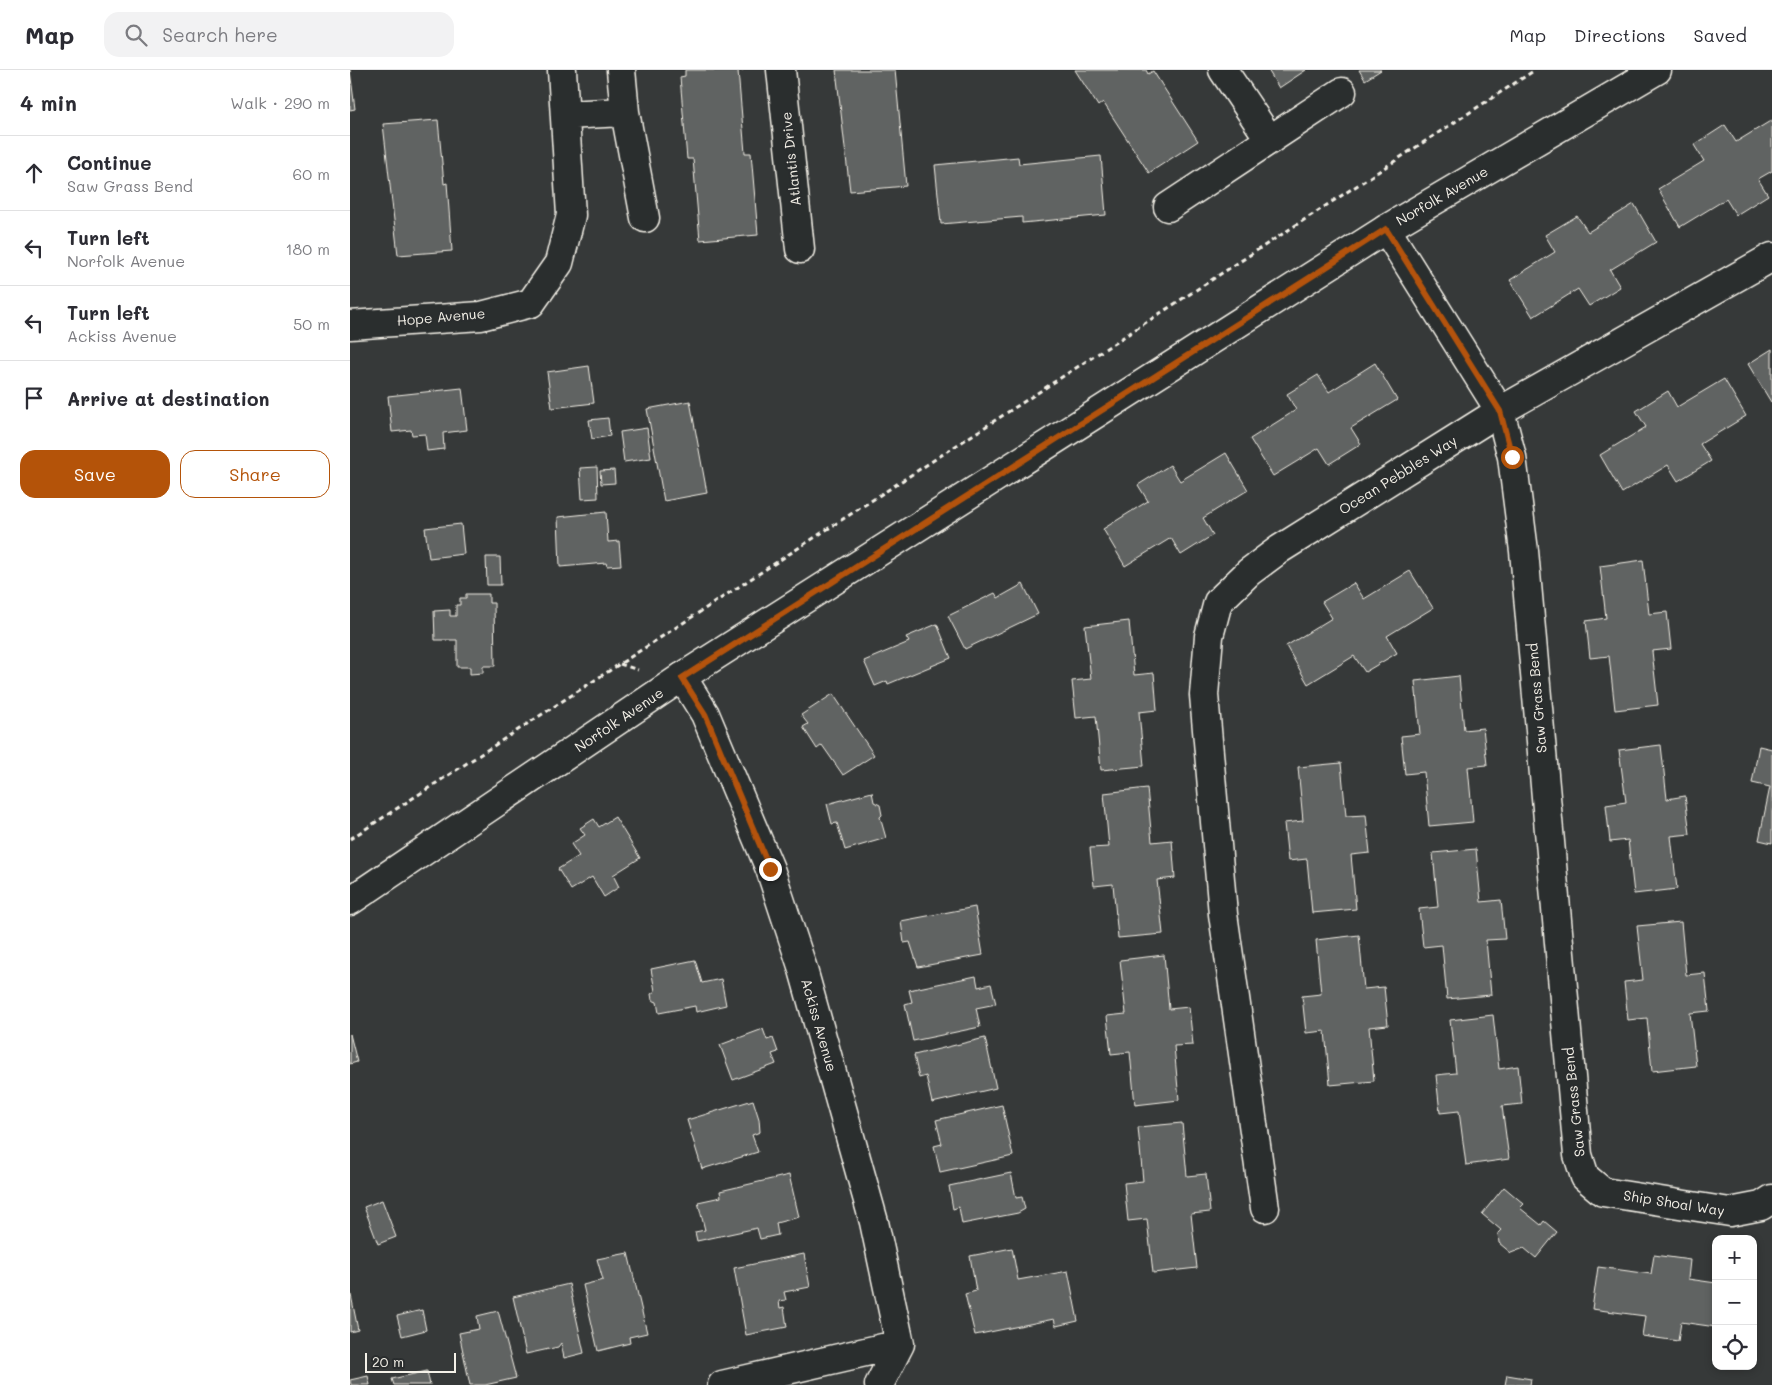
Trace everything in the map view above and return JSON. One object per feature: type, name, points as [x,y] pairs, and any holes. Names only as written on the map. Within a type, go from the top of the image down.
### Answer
[{"type":"street","points":[[562,70],[565,116],[625,112]]},
{"type":"street","points":[[621,70],[625,112],[645,218]]},
{"type":"street","name":"Atlantis Drive","points":[[781,70],[800,249]]},
{"type":"street","points":[[1223,70],[1270,140]]},
{"type":"street","name":"Norfolk Avenue","points":[[350,901],[682,678],[1386,229],[1657,70]]},
{"type":"street","points":[[1168,207],[1342,92]]},
{"type":"street","name":"Hope Avenue","points":[[350,325],[481,316],[530,302],[559,263],[571,215],[565,116]]},
{"type":"street","name":"Saw Grass Bend","points":[[1386,229],[1500,411],[1512,457],[1524,551],[1578,1155],[1585,1177],[1603,1192]]},
{"type":"street","name":"Ocean Pebbles Way","points":[[1265,1208],[1223,914],[1204,695],[1209,636],[1218,602],[1249,572],[1280,549],[1500,411],[1772,257]]},
{"type":"street","name":"Ackiss Avenue","points":[[682,678],[705,714],[770,869],[802,966],[874,1222],[900,1344]]},
{"type":"street","name":"Ship Shoal Way","points":[[1603,1192],[1730,1212],[1761,1206],[1772,1200]]},
{"type":"street","points":[[722,1385],[900,1344]]},
{"type":"street","points":[[879,1385],[900,1344]]},
{"type":"path","points":[[350,839],[1535,70]]},
{"type":"building","points":[[350,70],[355,109],[350,110]]},
{"type":"building","points":[[685,70],[743,70],[738,71],[745,153],[751,153],[758,235],[700,240],[693,159],[687,159],[680,77],[685,76]]},
{"type":"building","points":[[836,70],[895,70],[906,186],[850,191]]},
{"type":"building","points":[[1075,70],[1146,70],[1148,74],[1153,71],[1198,141],[1149,173],[1103,102],[1098,106]]},
{"type":"building","points":[[1268,70],[1306,70],[1279,88]]},
{"type":"building","points":[[1359,70],[1381,70],[1365,80]]},
{"type":"building","points":[[438,120],[444,184],[447,183],[452,251],[398,255],[383,124]]},
{"type":"building","points":[[1772,120],[1772,171],[1758,179],[1768,195],[1736,215],[1726,199],[1680,227],[1658,189],[1704,161],[1694,145],[1725,125],[1736,142]]},
{"type":"building","points":[[1101,156],[1106,215],[1022,223],[1022,217],[941,224],[935,165],[1018,157],[1019,164]]},
{"type":"building","points":[[1634,204],[1656,242],[1610,270],[1620,287],[1589,306],[1578,289],[1533,317],[1510,280],[1555,252],[1545,235],[1577,216],[1588,232]]},
{"type":"building","points":[[1772,349],[1772,401],[1771,402],[1748,364]]},
{"type":"building","points":[[1375,363],[1397,400],[1351,428],[1361,444],[1329,464],[1319,448],[1273,476],[1250,439],[1296,410],[1287,394],[1318,375],[1329,392]]},
{"type":"building","points":[[589,366],[594,403],[552,408],[547,372]]},
{"type":"building","points":[[1724,379],[1746,416],[1700,444],[1711,461],[1678,481],[1668,465],[1622,493],[1600,455],[1646,427],[1636,411],[1668,391],[1677,407]]},
{"type":"building","points":[[462,388],[467,430],[443,433],[444,449],[427,451],[425,434],[412,435],[411,430],[392,432],[388,396]]},
{"type":"building","points":[[690,401],[707,493],[664,501],[647,409]]},
{"type":"building","points":[[608,418],[610,436],[592,439],[589,420]]},
{"type":"building","points":[[647,428],[651,458],[624,462],[620,432]]},
{"type":"building","points":[[1226,453],[1248,490],[1203,518],[1213,535],[1181,555],[1171,538],[1125,566],[1103,529],[1148,501],[1138,485],[1170,465],[1180,481]]},
{"type":"building","points":[[597,467],[598,498],[582,499],[580,468]]},
{"type":"building","points":[[614,470],[615,483],[601,484],[600,471]]},
{"type":"building","points":[[606,512],[608,542],[619,541],[621,565],[607,566],[606,563],[560,567],[558,517]]},
{"type":"building","points":[[461,524],[464,554],[429,558],[425,528]]},
{"type":"building","points":[[486,557],[500,557],[501,585],[487,585]]},
{"type":"building","points":[[1643,560],[1649,614],[1667,612],[1671,649],[1652,651],[1658,705],[1615,710],[1609,656],[1590,658],[1586,621],[1606,618],[1600,566]]},
{"type":"building","points":[[1410,571],[1433,608],[1387,636],[1397,653],[1365,672],[1354,656],[1308,684],[1286,646],[1332,618],[1322,602],[1354,583],[1364,599]]},
{"type":"building","points":[[1023,584],[1038,614],[965,649],[948,616],[995,593],[998,598]]},
{"type":"building","points":[[466,594],[489,594],[489,603],[494,603],[495,666],[483,666],[483,673],[470,674],[470,667],[457,667],[457,640],[435,640],[434,611],[450,610],[450,616],[456,616],[456,605],[460,605],[460,598],[466,598]]},
{"type":"building","points":[[1129,621],[1134,675],[1154,673],[1157,710],[1139,712],[1144,766],[1101,770],[1096,716],[1076,718],[1072,681],[1091,679],[1085,626]]},
{"type":"building","points":[[937,624],[951,658],[888,684],[887,681],[875,686],[864,661],[909,642],[906,637]]},
{"type":"building","points":[[1459,676],[1464,730],[1483,728],[1487,765],[1468,767],[1473,822],[1429,826],[1424,772],[1405,774],[1401,736],[1420,734],[1415,681]]},
{"type":"building","points":[[833,694],[874,755],[843,775],[822,745],[817,749],[803,727],[808,724],[801,715]]},
{"type":"building","points":[[1661,745],[1667,799],[1685,796],[1690,834],[1671,836],[1677,889],[1634,894],[1628,840],[1610,842],[1606,805],[1626,802],[1619,750]]},
{"type":"building","points":[[1759,746],[1772,749],[1772,843],[1759,840],[1770,787],[1752,783]]},
{"type":"building","points":[[1341,763],[1346,816],[1366,815],[1370,853],[1351,855],[1356,909],[1312,913],[1307,859],[1288,861],[1284,823],[1303,821],[1298,767]]},
{"type":"building","points":[[1147,788],[1152,842],[1172,840],[1175,878],[1157,880],[1163,934],[1118,938],[1113,884],[1094,886],[1090,848],[1109,847],[1104,793]]},
{"type":"building","points":[[872,792],[874,802],[880,805],[882,815],[880,817],[886,838],[845,850],[837,823],[832,824],[827,804]]},
{"type":"building","points":[[615,817],[640,858],[613,875],[619,887],[604,897],[592,877],[571,890],[558,869],[579,856],[571,844],[585,835],[580,828],[594,819],[599,827]]},
{"type":"building","points":[[1476,849],[1481,902],[1501,900],[1505,939],[1486,940],[1491,995],[1447,999],[1442,945],[1423,947],[1419,909],[1438,907],[1433,853]]},
{"type":"building","points":[[975,907],[983,955],[918,967],[910,942],[904,943],[901,921]]},
{"type":"building","points":[[1681,922],[1686,975],[1705,973],[1709,1011],[1690,1013],[1696,1066],[1652,1071],[1647,1018],[1628,1020],[1624,982],[1643,980],[1637,926]]},
{"type":"building","points":[[1359,935],[1364,989],[1384,987],[1388,1025],[1369,1027],[1374,1081],[1330,1085],[1325,1031],[1306,1033],[1302,996],[1321,994],[1316,940]]},
{"type":"building","points":[[1164,955],[1169,1009],[1189,1007],[1193,1045],[1174,1046],[1179,1100],[1135,1105],[1130,1052],[1111,1054],[1107,1016],[1126,1014],[1120,960]]},
{"type":"building","points":[[695,960],[702,983],[721,979],[726,1005],[696,1012],[695,1006],[659,1013],[657,1002],[652,1000],[651,994],[655,991],[651,969]]},
{"type":"building","points":[[976,976],[978,987],[991,984],[996,1004],[976,1008],[980,1027],[913,1041],[905,1004],[912,1002],[909,990]]},
{"type":"building","points":[[1493,1015],[1499,1069],[1518,1066],[1522,1104],[1502,1106],[1509,1159],[1466,1165],[1459,1111],[1440,1113],[1436,1075],[1456,1073],[1450,1020]]},
{"type":"building","points":[[763,1029],[767,1040],[773,1038],[778,1052],[772,1054],[776,1064],[733,1080],[720,1045]]},
{"type":"building","points":[[350,1034],[357,1062],[350,1064]]},
{"type":"building","points":[[985,1038],[996,1088],[932,1103],[926,1076],[919,1078],[914,1055]]},
{"type":"building","points":[[753,1100],[759,1119],[760,1132],[752,1135],[758,1152],[702,1169],[687,1120]]},
{"type":"building","points":[[1002,1105],[1013,1156],[940,1172],[934,1146],[942,1144],[936,1120]]},
{"type":"building","points":[[1182,1123],[1187,1176],[1206,1174],[1210,1212],[1191,1214],[1197,1268],[1153,1273],[1147,1219],[1128,1221],[1124,1183],[1143,1181],[1138,1127]]},
{"type":"building","points":[[1011,1173],[1016,1198],[1022,1197],[1025,1209],[1018,1213],[962,1224],[959,1207],[953,1209],[949,1186]]},
{"type":"building","points":[[789,1175],[799,1217],[776,1223],[778,1235],[760,1239],[757,1228],[697,1241],[695,1232],[705,1230],[698,1202],[721,1197],[720,1191]]},
{"type":"building","points":[[1504,1187],[1524,1204],[1520,1208],[1541,1225],[1544,1221],[1557,1232],[1536,1258],[1524,1248],[1511,1253],[1499,1243],[1498,1233],[1501,1230],[1482,1214]]},
{"type":"building","points":[[382,1200],[396,1237],[378,1244],[364,1207]]},
{"type":"building","points":[[1012,1248],[1018,1280],[1068,1271],[1078,1321],[1056,1326],[1054,1319],[975,1335],[965,1294],[976,1291],[970,1256]]},
{"type":"building","points":[[628,1253],[647,1333],[629,1337],[630,1343],[598,1351],[583,1285],[603,1280],[597,1259]]},
{"type":"building","points":[[804,1254],[810,1287],[784,1292],[786,1300],[779,1301],[780,1308],[784,1307],[787,1327],[746,1335],[734,1268]]},
{"type":"building","points":[[1654,1255],[1690,1260],[1688,1279],[1712,1282],[1712,1326],[1681,1322],[1678,1341],[1642,1336],[1645,1316],[1592,1309],[1598,1267],[1651,1274]]},
{"type":"building","points":[[569,1284],[584,1353],[564,1358],[561,1343],[558,1347],[526,1354],[513,1297]]},
{"type":"building","points":[[350,1290],[358,1330],[350,1332]]},
{"type":"building","points":[[422,1310],[426,1330],[402,1336],[397,1316]]},
{"type":"building","points":[[498,1311],[516,1378],[485,1385],[470,1385],[459,1333],[479,1329],[477,1316]]},
{"type":"building","points":[[427,1371],[430,1385],[394,1385],[392,1379]]},
{"type":"building","points":[[1507,1375],[1531,1379],[1530,1385],[1505,1385]]},
{"type":"building","points":[[368,1376],[370,1385],[351,1385],[350,1380]]},
{"type":"route","points":[[770,869],[705,714],[682,678],[1386,229],[1500,411],[1512,457]]}]
